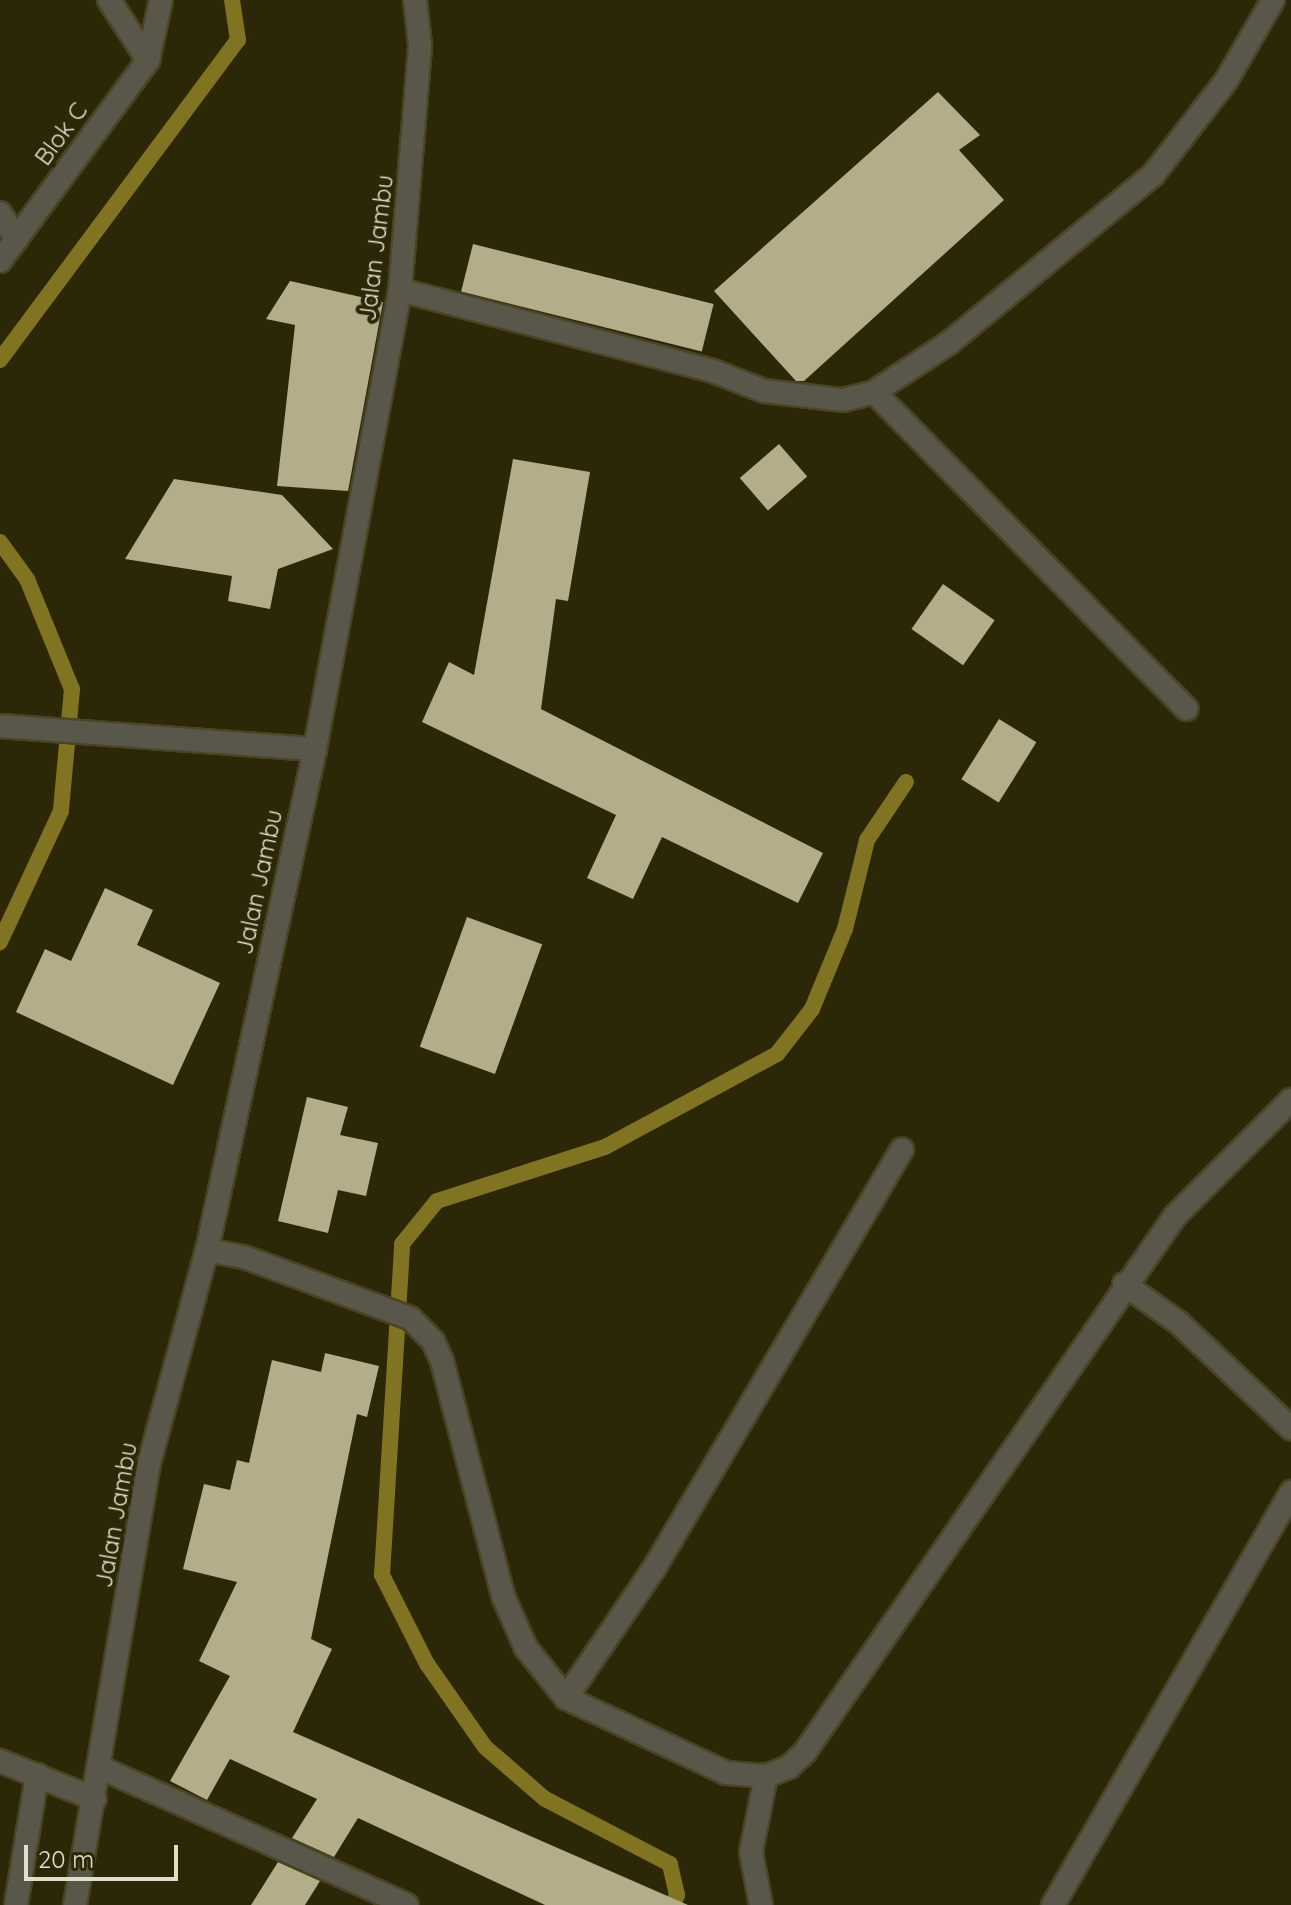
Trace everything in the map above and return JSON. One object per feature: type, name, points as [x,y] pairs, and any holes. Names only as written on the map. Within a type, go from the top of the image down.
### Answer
[{"type":"street","points":[[109,0],[148,60]]},
{"type":"street","name":"Blok C","points":[[0,261],[148,60],[161,0]]},
{"type":"street","name":"Jalan Jambu","points":[[75,1905],[101,1768],[148,1467],[207,1250],[315,749],[400,290],[420,45],[415,0]]},
{"type":"street","points":[[400,290],[713,371],[764,391],[843,400],[874,392],[949,343],[1153,175],[1226,81],[1273,0]]},
{"type":"street","points":[[0,213],[16,239]]},
{"type":"street","points":[[874,392],[1187,709]]},
{"type":"street","points":[[0,726],[315,749]]},
{"type":"street","points":[[207,1250],[244,1257],[410,1318],[433,1341],[442,1361],[503,1596],[526,1648],[566,1698],[726,1773],[766,1776],[789,1767],[805,1752],[1124,1284],[1175,1216],[1291,1100]]},
{"type":"street","points":[[566,1698],[655,1567],[902,1150]]},
{"type":"street","points":[[1124,1284],[1179,1323],[1291,1428]]},
{"type":"street","points":[[1053,1905],[1291,1492]]},
{"type":"street","points":[[0,1761],[95,1799]]},
{"type":"street","points":[[101,1768],[407,1905]]},
{"type":"street","points":[[16,1905],[37,1775]]},
{"type":"street","points":[[761,1905],[751,1852],[766,1776]]},
{"type":"building","points":[[938,92],[980,135],[959,150],[1004,200],[804,381],[796,381],[714,291]]},
{"type":"building","points":[[473,244],[714,304],[702,352],[461,292]]},
{"type":"building","points":[[290,281],[383,302],[348,491],[277,486],[295,325],[266,319]]},
{"type":"building","points":[[779,444],[807,476],[768,511],[740,478]]},
{"type":"building","points":[[513,459],[590,472],[568,601],[556,599],[541,709],[823,853],[798,903],[662,837],[633,899],[587,878],[616,815],[422,722],[449,662],[474,675]]},
{"type":"building","points":[[174,479],[282,495],[333,549],[278,569],[270,609],[228,601],[232,576],[125,559]]},
{"type":"building","points":[[943,584],[995,620],[963,665],[911,629]]},
{"type":"building","points":[[999,719],[1036,742],[999,803],[961,779]]},
{"type":"building","points":[[105,888],[153,910],[137,945],[220,983],[173,1085],[16,1012],[45,949],[71,961]]},
{"type":"building","points":[[467,917],[542,944],[495,1074],[420,1047]]},
{"type":"building","points":[[307,1097],[348,1107],[340,1135],[378,1143],[366,1196],[338,1190],[328,1233],[278,1221]]},
{"type":"building","points":[[325,1353],[379,1366],[367,1417],[357,1414],[311,1639],[332,1649],[293,1732],[688,1905],[545,1905],[358,1818],[334,1857],[292,1838],[317,1799],[230,1759],[207,1800],[170,1781],[230,1676],[199,1661],[237,1582],[183,1569],[204,1484],[230,1490],[237,1460],[249,1463],[272,1360],[321,1372]]},
{"type":"building","points":[[278,1862],[320,1881],[305,1905],[251,1905]]},
{"type":"waterway","points":[[0,360],[238,40],[232,0]]},
{"type":"waterway","points":[[0,542],[27,579],[72,689],[61,811],[0,942]]},
{"type":"waterway","points":[[673,1905],[677,1895],[670,1864],[545,1799],[485,1747],[427,1664],[382,1575],[402,1244],[437,1201],[605,1147],[777,1054],[812,1009],[845,929],[867,840],[906,782]]}]
